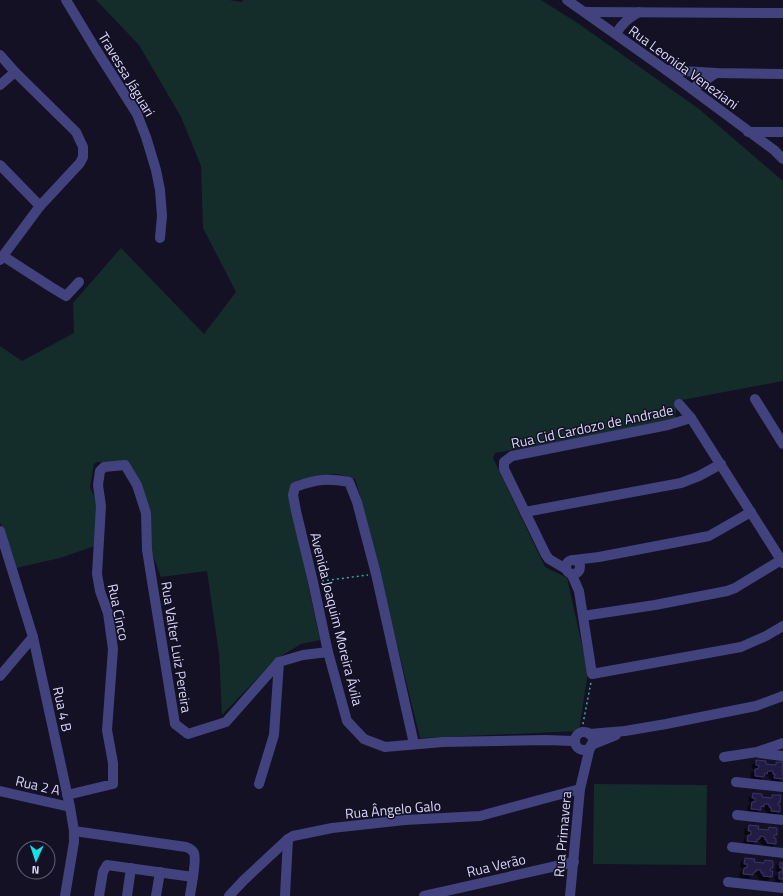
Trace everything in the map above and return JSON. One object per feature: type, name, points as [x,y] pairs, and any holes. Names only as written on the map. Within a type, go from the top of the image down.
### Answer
[{"type":"street","name":"Travessa Jáguari","points":[[66,0],[137,114],[156,170],[160,190],[162,216],[160,238]]},
{"type":"street","name":"Rua Leonida Veneziani","points":[[566,0],[692,89],[774,150],[783,159]]},
{"type":"street","points":[[585,12],[783,13]]},
{"type":"street","points":[[616,34],[622,24],[629,17],[639,12]]},
{"type":"street","points":[[0,55],[14,72],[76,132],[83,147],[83,157],[80,163],[40,206],[2,258],[66,296],[79,282]]},
{"type":"street","points":[[666,70],[716,73],[783,74]]},
{"type":"street","points":[[0,85],[14,72]]},
{"type":"street","points":[[692,89],[716,73]]},
{"type":"street","points":[[748,132],[783,132]]},
{"type":"street","points":[[774,150],[783,144]]},
{"type":"street","points":[[0,165],[40,206]]},
{"type":"street","points":[[755,399],[783,444]]},
{"type":"street","points":[[583,616],[655,605],[727,591],[782,561],[691,418],[679,404]]},
{"type":"street","name":"Rua Cid Cardozo de Andrade","points":[[525,512],[504,469],[503,465],[506,459],[512,456],[668,425],[691,418]]},
{"type":"street","points":[[721,464],[699,476],[681,483],[525,512],[549,559],[573,567],[599,557],[709,536],[751,512]]},
{"type":"street","name":"Rua Valter Luiz Pereira","points":[[124,465],[137,485],[146,512],[147,550],[175,724],[188,734],[226,722],[278,662]]},
{"type":"street","name":"Rua Cinco","points":[[67,795],[113,784],[113,763],[107,730],[113,649],[108,613],[100,591],[98,574],[101,506],[98,486],[100,471],[104,467],[124,465]]},
{"type":"street","name":"Avenida Joaquim Moreira Ávila","points":[[376,574],[357,502],[350,482],[332,479],[314,480],[295,487],[293,495],[294,500],[328,652],[347,721],[364,739],[385,747],[443,742],[546,740],[573,741],[756,706],[783,696]]},
{"type":"street","name":"Rua 4 B","points":[[0,531],[33,637],[70,807],[74,831],[74,842],[65,896]]},
{"type":"street","points":[[573,567],[579,592],[592,674],[740,647],[766,636],[783,626]]},
{"type":"street","points":[[376,574],[414,744]]},
{"type":"street","points":[[0,676],[33,637]]},
{"type":"street","points":[[259,784],[274,735],[278,662],[303,655],[328,652]]},
{"type":"street","name":"Avenida Joaquim Moreira Ávila","points":[[581,739],[584,750],[625,731]]},
{"type":"street","name":"Rua Primavera","points":[[581,739],[583,774]]},
{"type":"street","points":[[724,757],[757,752],[783,743]]},
{"type":"street","name":"Rua Primavera","points":[[570,896],[580,789],[590,746]]},
{"type":"street","points":[[757,752],[783,756]]},
{"type":"street","points":[[736,782],[783,787]]},
{"type":"street","name":"Rua Ângelo Galo","points":[[228,896],[288,839],[301,834],[332,828],[405,820],[480,816],[580,789]]},
{"type":"street","name":"Rua 2 A","points":[[0,790],[70,807]]},
{"type":"street","points":[[737,814],[783,820]]},
{"type":"street","points":[[74,831],[186,847],[191,849],[194,854],[190,896]]},
{"type":"street","points":[[286,896],[288,839]]},
{"type":"street","points":[[732,847],[783,853]]},
{"type":"street","name":"Rua Verão","points":[[424,896],[574,862]]},
{"type":"street","points":[[99,896],[103,872],[107,865],[193,877]]},
{"type":"street","points":[[127,896],[131,868]]},
{"type":"street","points":[[156,896],[160,872]]},
{"type":"street","points":[[728,882],[783,888]]},
{"type":"path","points":[[313,582],[376,574]]},
{"type":"path","points":[[581,739],[592,674]]},
{"type":"green space","points":[[96,0],[229,0],[242,2],[243,0],[541,0],[579,24],[699,109],[783,181],[783,381],[677,401],[675,421],[495,453],[493,458],[545,567],[567,578],[588,672],[579,731],[420,738],[355,479],[337,474],[314,476],[292,484],[289,496],[320,640],[301,644],[276,659],[222,715],[219,654],[207,571],[161,577],[151,550],[150,510],[128,463],[97,462],[94,464],[90,487],[99,507],[95,546],[60,558],[16,568],[5,531],[0,523],[0,346],[22,361],[74,333],[73,303],[121,248],[204,334],[236,292],[203,228],[201,166],[181,117],[139,45]]},
{"type":"green space","points":[[594,784],[707,785],[706,865],[593,864]]},
{"type":"building","points":[[756,760],[766,761],[766,764],[776,765],[776,762],[783,762],[783,779],[774,778],[775,774],[773,774],[773,771],[768,771],[767,774],[765,773],[764,777],[755,776],[755,769],[758,769],[759,766],[756,765]]},
{"type":"building","points":[[753,793],[762,794],[762,797],[772,798],[772,795],[781,795],[780,803],[778,802],[778,805],[780,805],[780,812],[771,811],[769,804],[764,804],[764,807],[761,806],[761,810],[751,809],[752,802],[755,802],[755,798],[752,798]]},
{"type":"building","points":[[749,825],[759,826],[758,829],[768,830],[769,827],[777,828],[777,835],[774,835],[774,838],[776,838],[776,844],[767,843],[765,837],[760,836],[760,839],[757,839],[757,842],[747,841],[748,835],[751,835],[751,831],[748,831]]},
{"type":"building","points":[[745,858],[755,859],[754,862],[764,863],[765,860],[773,861],[773,868],[771,868],[770,871],[773,871],[772,877],[763,876],[761,870],[756,870],[753,875],[743,874],[744,868],[747,868],[747,864],[744,864]]},
{"type":"building","points":[[780,862],[783,863],[783,868],[780,868]]},
{"type":"building","points":[[783,868],[783,879],[779,879],[779,872],[782,872]]}]
